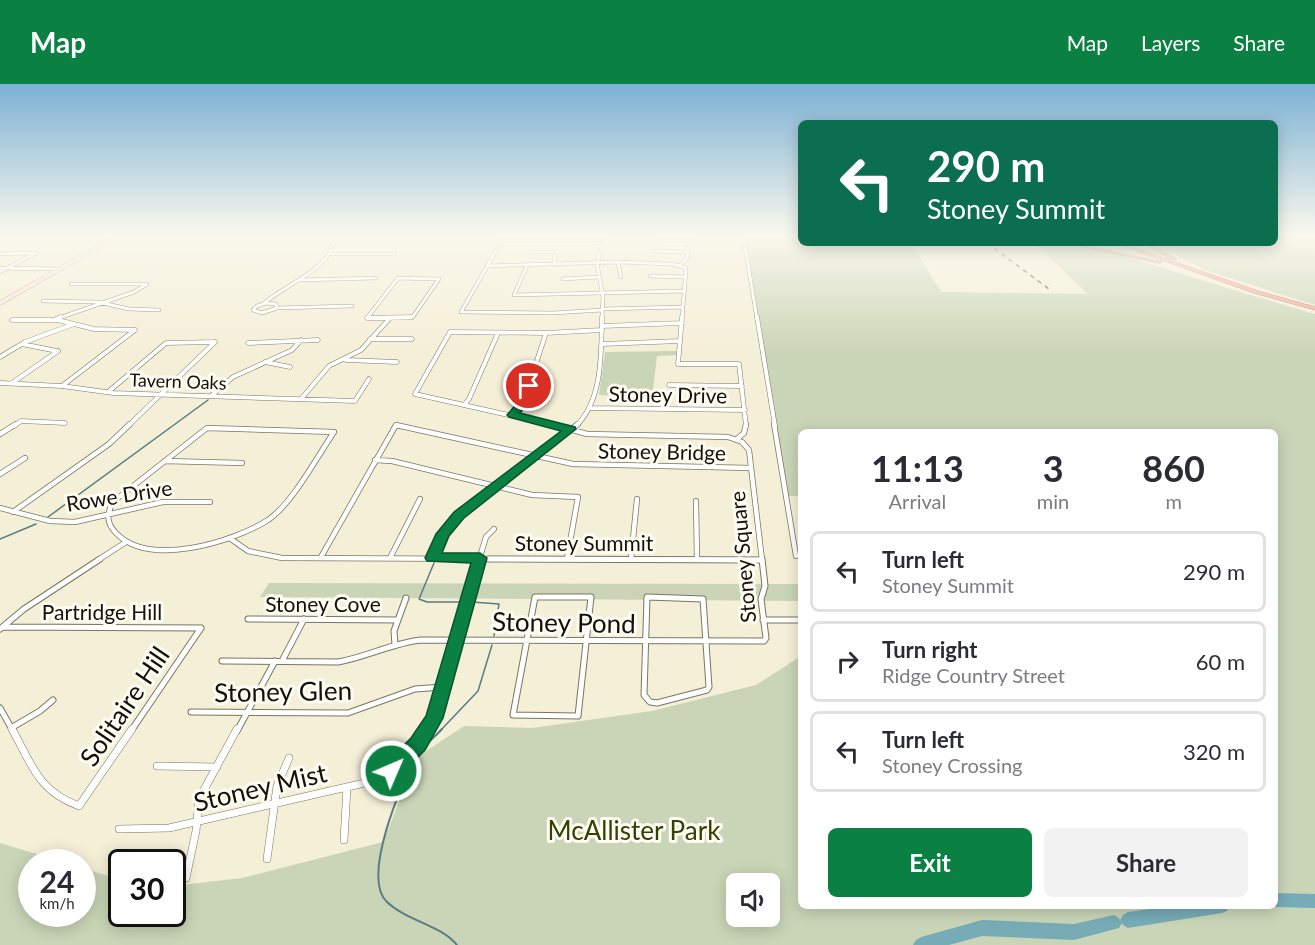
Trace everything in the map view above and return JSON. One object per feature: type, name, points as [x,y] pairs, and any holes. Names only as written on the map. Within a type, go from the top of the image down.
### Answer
[{"type":"highway","points":[[1198,274],[1315,308]]},
{"type":"highway","points":[[1205,274],[1236,285]]},
{"type":"highway","points":[[1211,274],[1315,308]]},
{"type":"main road","points":[[0,303],[50,274]]},
{"type":"street","points":[[306,274],[253,310],[265,312],[277,308],[352,306]]},
{"type":"street","points":[[482,274],[461,312],[553,313],[683,307]]},
{"type":"street","points":[[523,274],[514,295],[685,291]]},
{"type":"street","points":[[750,274],[796,556]]},
{"type":"street","points":[[650,276],[686,277],[685,291],[683,307],[682,323],[678,364],[740,364],[746,428],[737,439],[720,436],[592,435],[415,394],[450,332],[546,333],[682,323]]},
{"type":"street","points":[[432,558],[443,534],[452,522],[586,416],[591,408],[602,344],[602,293],[599,277],[563,279]]},
{"type":"street","points":[[297,280],[376,278]]},
{"type":"street","points":[[301,399],[329,366],[361,350],[390,318],[412,318],[439,279],[398,278],[367,318],[390,318]]},
{"type":"street","points":[[53,320],[134,292],[147,284],[71,284]]},
{"type":"street","points":[[43,301],[103,302],[129,309],[159,310]]},
{"type":"street","points":[[262,304],[276,304],[277,308]]},
{"type":"street","points":[[12,320],[53,320],[94,329],[135,330],[62,386]]},
{"type":"street","points":[[0,357],[22,344],[74,324]]},
{"type":"street","points":[[464,405],[469,399],[498,333]]},
{"type":"street","points":[[513,415],[523,403],[546,333]]},
{"type":"street","points":[[370,339],[412,339]]},
{"type":"street","points":[[211,396],[233,377],[292,350],[301,340]]},
{"type":"street","points":[[248,343],[318,340]]},
{"type":"street","points":[[602,344],[680,341]]},
{"type":"street","points":[[13,512],[109,444],[215,342],[166,343],[108,392]]},
{"type":"street","points":[[12,384],[58,351],[22,344]]},
{"type":"street","points":[[343,359],[397,362]]},
{"type":"street","points":[[265,362],[290,367]]},
{"type":"street","name":"Tavern Oaks","points":[[0,383],[62,386],[108,392],[355,401],[369,379]]},
{"type":"street","points":[[669,385],[742,386]]},
{"type":"street","name":"Stoney Drive","points":[[591,408],[745,410]]},
{"type":"street","points":[[0,434],[21,421],[65,423]]},
{"type":"street","name":"Stoney Bridge","points":[[375,460],[396,425],[573,464],[751,468]]},
{"type":"street","points":[[207,428],[334,432],[276,514],[260,526],[231,538],[174,549],[148,548],[126,542],[111,530],[108,515],[110,507],[117,498],[207,428]]},
{"type":"street","name":"Stoney Square","points":[[737,439],[748,447],[751,468],[765,587],[761,599],[764,641]]},
{"type":"street","points":[[0,474],[24,458]]},
{"type":"street","points":[[165,460],[242,464]]},
{"type":"street","points":[[321,557],[375,460],[392,461],[532,495],[578,497],[567,559]]},
{"type":"street","points":[[390,558],[420,499]]},
{"type":"street","points":[[632,559],[638,499]]},
{"type":"street","points":[[696,501],[697,559]]},
{"type":"street","name":"Rowe Drive","points":[[0,508],[40,519],[63,522],[108,515],[163,502],[210,502]]},
{"type":"street","name":"Stoney Mist","points":[[119,829],[153,830],[196,822],[373,781],[386,775],[430,729],[487,534],[494,529]]},
{"type":"street","name":"Stoney Summit","points":[[231,538],[242,548],[258,554],[282,558],[762,560]]},
{"type":"street","points":[[1,628],[24,609],[126,542]]},
{"type":"street","points":[[535,597],[591,597],[587,641],[578,716],[513,715],[535,597]]},
{"type":"street","points":[[647,597],[703,599],[706,642],[709,687],[707,690],[657,703],[650,702],[644,695],[647,597]]},
{"type":"street","points":[[395,645],[394,631],[406,598]]},
{"type":"street","name":"Stoney Cove","points":[[248,619],[397,620]]},
{"type":"street","points":[[186,878],[199,799],[247,713],[304,619]]},
{"type":"street","points":[[763,620],[798,620]]},
{"type":"street","name":"Partridge Hill","points":[[1,628],[201,628]]},
{"type":"street","name":"Solitaire Hill","points":[[11,728],[44,786],[60,799],[79,806],[201,628]]},
{"type":"street","name":"Stoney Pond","points":[[222,661],[338,662],[357,659],[395,645],[421,640],[764,641]]},
{"type":"street","name":"Stoney Glen","points":[[191,712],[357,712],[415,689],[443,687]]},
{"type":"street","points":[[0,708],[11,728],[40,711],[53,700]]},
{"type":"street","points":[[267,859],[277,786],[289,758]]},
{"type":"street","points":[[157,766],[217,767]]},
{"type":"street","points":[[344,840],[347,787]]},
{"type":"green space","name":"McAllister Park","points":[[752,274],[930,274],[941,292],[1088,294],[1067,274],[1184,274],[1315,314],[1315,945],[0,945],[0,843],[20,849],[18,849],[18,927],[96,927],[96,872],[108,876],[108,927],[186,927],[186,884],[242,878],[383,842],[417,757],[464,726],[532,728],[652,711],[756,685],[798,658],[798,909],[1278,909],[1278,429],[798,429],[798,496],[788,496]]},
{"type":"green space","points":[[1218,274],[1315,274],[1315,305]]},
{"type":"green space","points":[[676,351],[676,355],[657,356],[652,397],[599,395],[605,352]]},
{"type":"green space","points":[[269,583],[798,584],[798,601],[260,597]]},
{"type":"waterway","points":[[48,517],[208,400]]},
{"type":"waterway","points":[[0,539],[36,524]]},
{"type":"waterway","points":[[434,563],[419,599],[427,602],[462,602]]},
{"type":"waterway","points":[[472,602],[499,604],[494,636]]},
{"type":"waterway","points":[[441,730],[478,691],[492,645]]},
{"type":"waterway","points":[[441,730],[419,752],[402,787],[386,830],[378,873],[380,890],[387,902],[404,914],[442,933],[457,945]]},
{"type":"waterway","points":[[1278,900],[1315,901]]},
{"type":"waterway","points":[[1128,920],[1202,909]]},
{"type":"waterway","points":[[921,945],[982,928],[1074,932],[1114,923]]},
{"type":"railway","points":[[1029,274],[1049,289]]},
{"type":"route","points":[[391,771],[430,729],[480,558],[432,558],[443,534],[459,515],[570,429],[513,415],[523,403],[529,386]]}]
